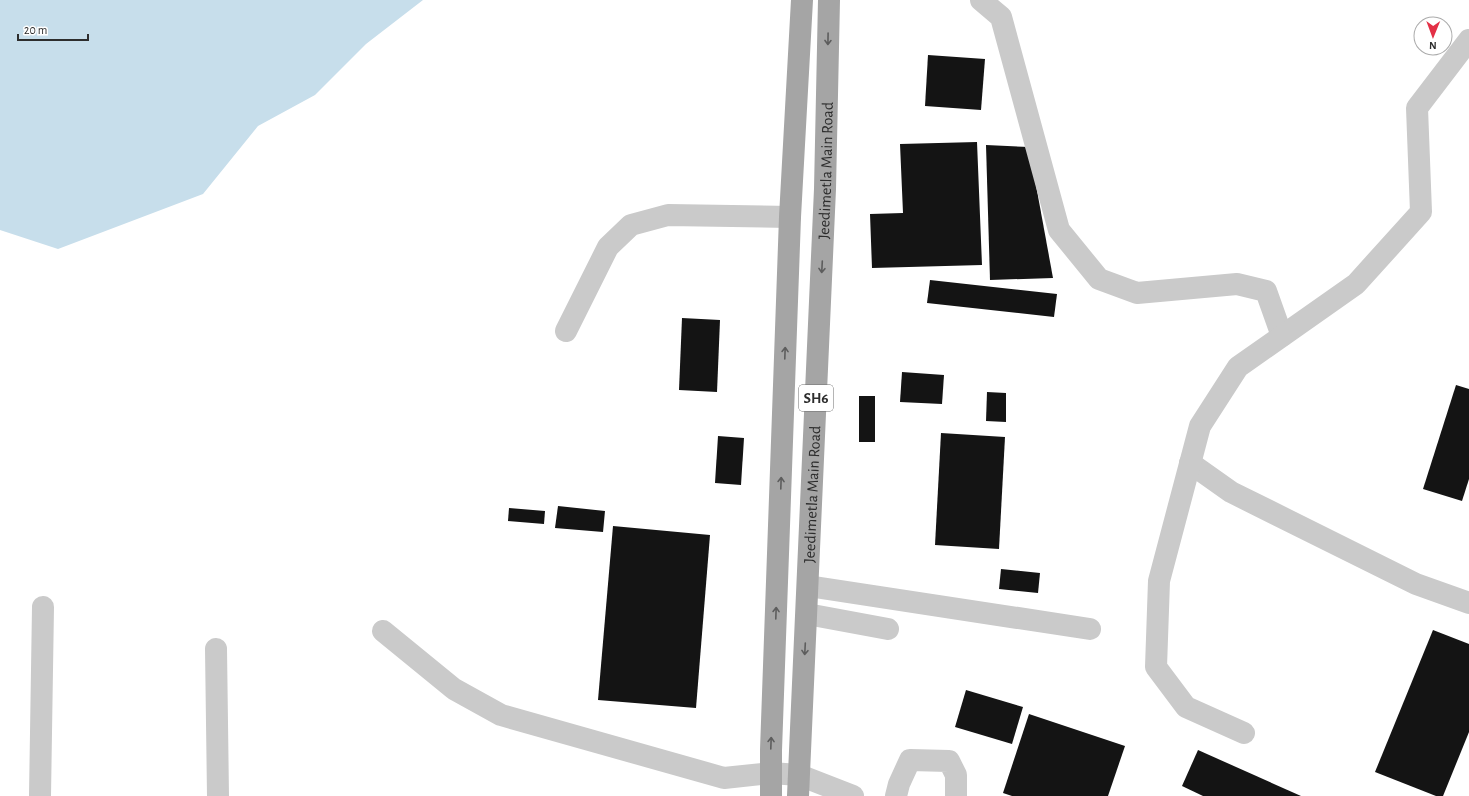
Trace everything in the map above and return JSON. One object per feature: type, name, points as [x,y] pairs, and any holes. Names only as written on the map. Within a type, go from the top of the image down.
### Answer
[{"type":"main road","name":"Jeedimetla Main Road","points":[[771,796],[790,217],[802,0]]},
{"type":"main road","name":"Jeedimetla Main Road","points":[[798,796],[825,189],[829,0]]},
{"type":"street","points":[[981,0],[1001,17],[1059,230],[1099,279],[1137,293],[1237,284],[1266,291],[1282,336]]},
{"type":"street","points":[[1244,733],[1186,707],[1156,667],[1159,581],[1200,426],[1238,367],[1356,284],[1420,212],[1417,108],[1469,40]]},
{"type":"street","points":[[566,331],[608,247],[631,225],[668,215],[790,217]]},
{"type":"street","points":[[1190,463],[1231,492],[1416,584],[1469,603]]},
{"type":"street","points":[[808,586],[1090,629]]},
{"type":"street","points":[[40,796],[43,607]]},
{"type":"street","points":[[807,614],[888,629]]},
{"type":"street","points":[[383,631],[454,689],[501,715],[724,778],[771,773],[799,775],[853,796]]},
{"type":"street","points":[[216,649],[218,796]]},
{"type":"street","points":[[896,796],[899,784],[910,760],[949,761],[956,775],[956,796]]},
{"type":"water","points":[[0,0],[423,0],[366,44],[315,95],[258,126],[203,194],[58,249],[0,230]]},
{"type":"building","points":[[928,55],[985,59],[981,110],[925,106]]},
{"type":"building","points":[[977,142],[982,265],[872,268],[870,214],[903,213],[900,144]]},
{"type":"building","points":[[986,145],[1029,147],[1053,278],[990,280]]},
{"type":"building","points":[[930,280],[1057,294],[1054,317],[927,303]]},
{"type":"building","points":[[682,318],[720,320],[717,392],[679,390]]},
{"type":"building","points":[[902,372],[944,375],[942,404],[900,402]]},
{"type":"building","points":[[1456,385],[1469,389],[1469,479],[1462,501],[1423,489]]},
{"type":"building","points":[[987,392],[1006,393],[1006,422],[986,421]]},
{"type":"building","points":[[859,396],[875,396],[875,442],[859,442]]},
{"type":"building","points":[[941,433],[1005,437],[999,549],[935,545]]},
{"type":"building","points":[[718,436],[744,438],[741,485],[715,483]]},
{"type":"building","points":[[558,506],[605,511],[603,532],[555,528]]},
{"type":"building","points":[[509,508],[545,511],[544,524],[508,521]]},
{"type":"building","points":[[613,526],[710,535],[696,708],[598,700]]},
{"type":"building","points":[[1001,569],[1040,573],[1038,593],[999,589]]},
{"type":"building","points":[[1433,630],[1469,644],[1469,732],[1443,796],[1436,796],[1375,772]]},
{"type":"building","points":[[966,690],[1023,707],[1012,744],[955,727]]},
{"type":"building","points":[[1029,714],[1125,746],[1108,796],[1012,796],[1003,793]]},
{"type":"building","points":[[1198,750],[1301,796],[1203,796],[1182,786]]}]
